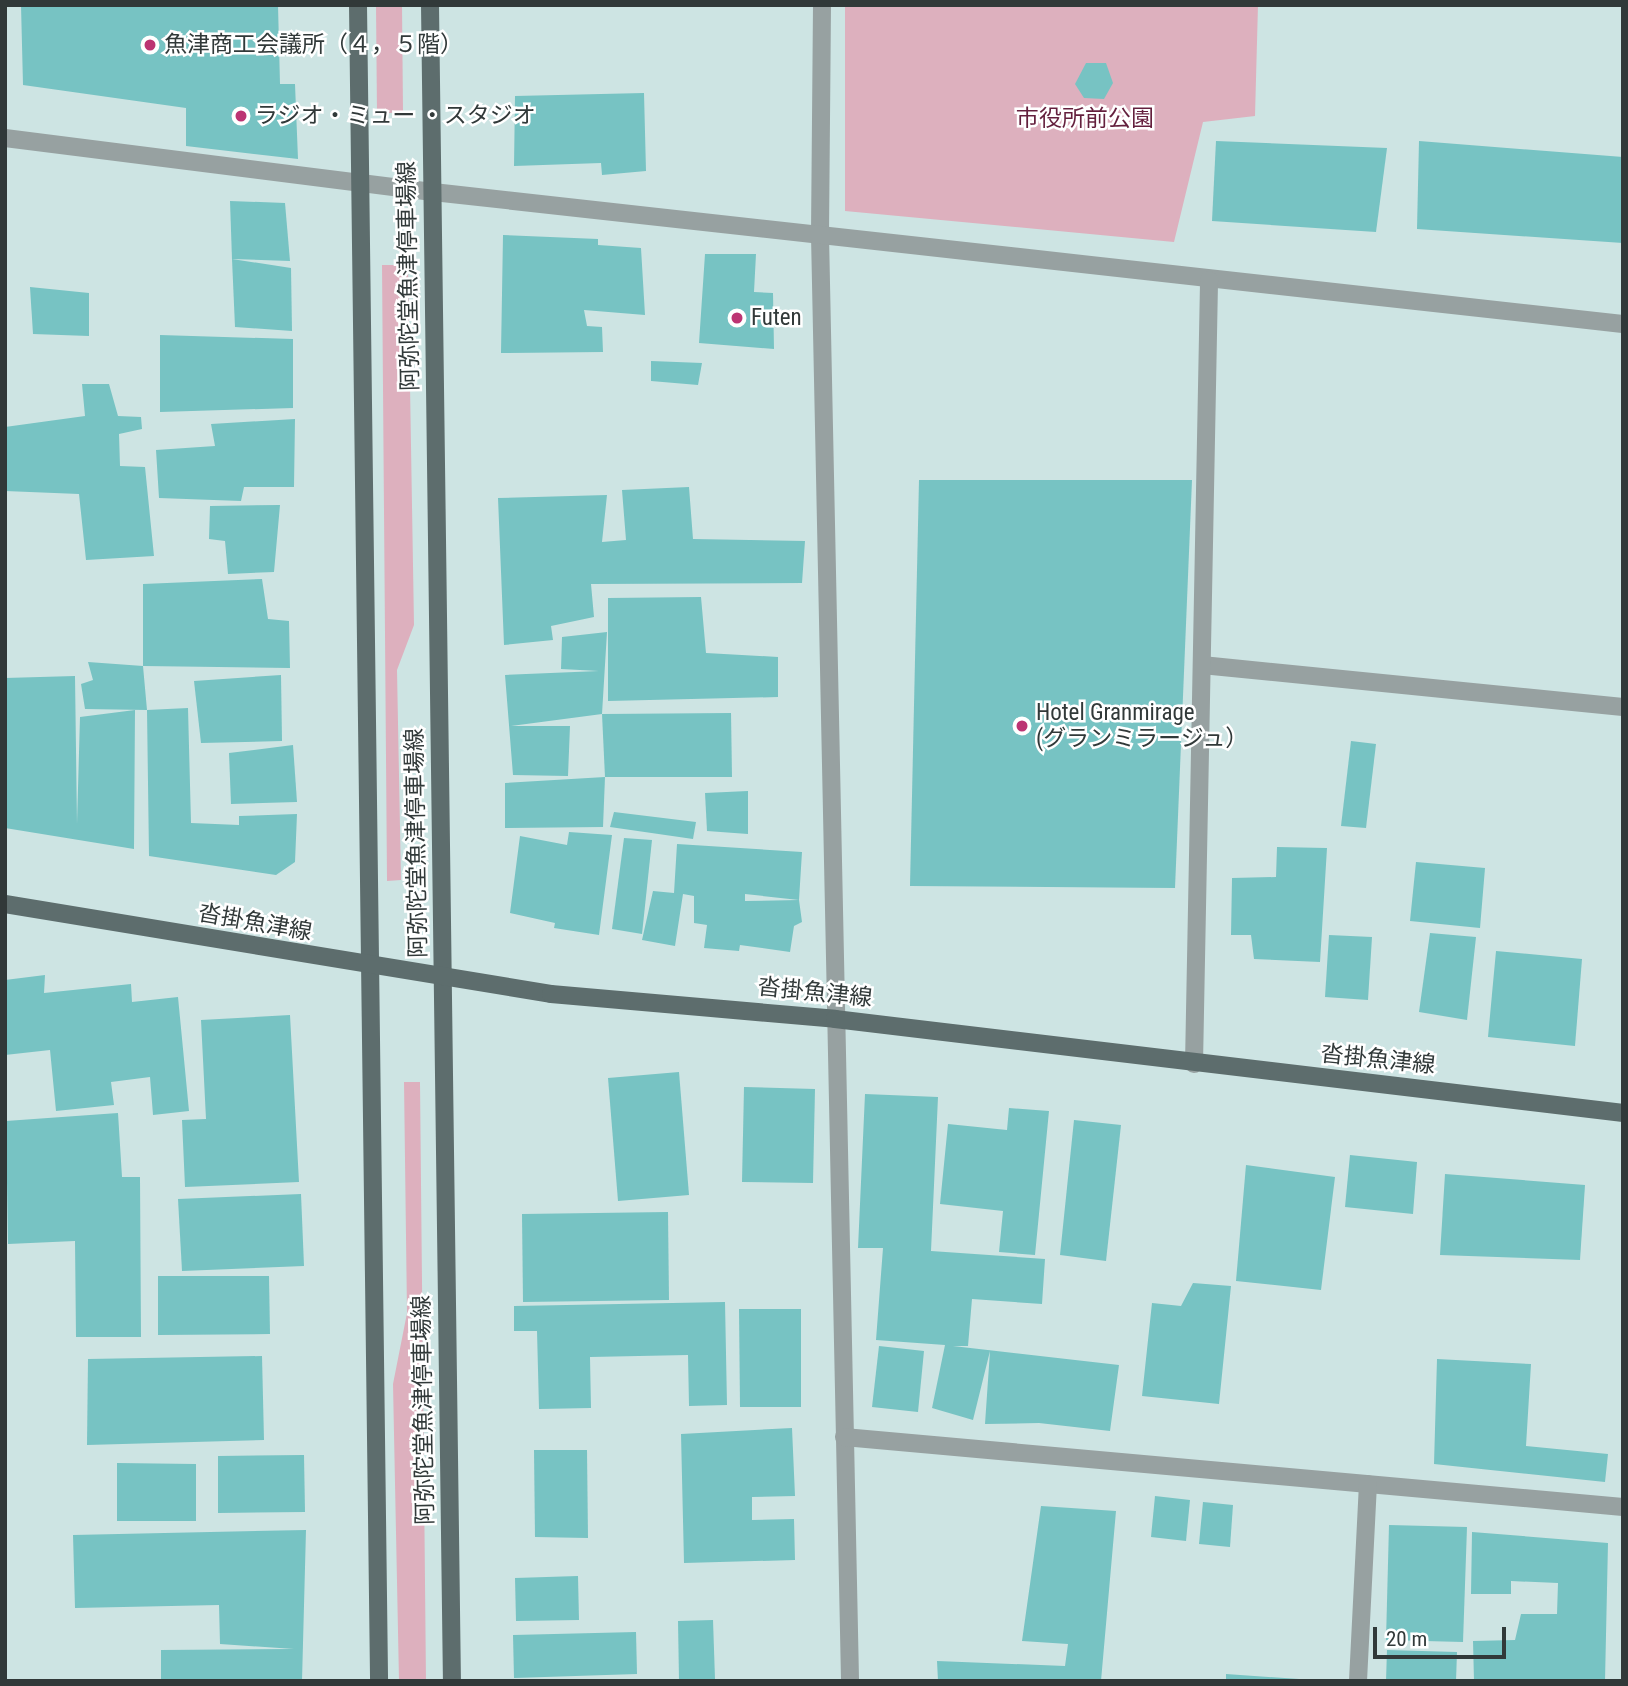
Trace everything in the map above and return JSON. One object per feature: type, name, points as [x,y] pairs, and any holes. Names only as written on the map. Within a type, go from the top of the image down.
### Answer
[{"type":"main road","name":"阿弥陀堂魚津停車場線","points":[[358,5],[373,967],[379,1681]]},
{"type":"main road","name":"阿弥陀堂魚津停車場線","points":[[430,5],[452,1681]]},
{"type":"main road","name":"沓掛魚津線","points":[[5,904],[373,967],[551,994],[835,1019],[1194,1064],[1623,1113]]},
{"type":"street","points":[[822,5],[820,235],[850,1681]]},
{"type":"street","points":[[5,138],[361,184],[1623,324]]},
{"type":"street","points":[[1194,1064],[1209,280]]},
{"type":"street","points":[[1202,665],[1623,707]]},
{"type":"street","points":[[844,1437],[1623,1507]]},
{"type":"street","points":[[1358,1681],[1368,1484]]},
{"type":"green space","points":[[376,5],[402,5],[403,112],[377,114]]},
{"type":"green space","name":"市役所前公園","points":[[845,5],[1258,5],[1255,116],[1203,122],[1174,242],[845,211]]},
{"type":"green space","points":[[382,265],[408,265],[414,625],[397,670],[401,880],[387,881]]},
{"type":"green space","points":[[404,1082],[420,1082],[426,1681],[399,1681],[393,1384],[407,1313]]},
{"type":"building","name":"魚津商工会議所（４，５階）","points":[[21,5],[278,5],[280,84],[295,84],[298,159],[186,146],[186,108],[23,85]]},
{"type":"building","points":[[1086,63],[1106,63],[1113,83],[1104,99],[1084,98],[1075,84]]},
{"type":"building","points":[[644,93],[646,171],[602,175],[601,163],[514,166],[515,96]]},
{"type":"building","points":[[1216,141],[1387,148],[1376,232],[1212,221]]},
{"type":"building","points":[[1419,141],[1623,157],[1623,243],[1417,229]]},
{"type":"building","points":[[230,201],[285,203],[290,261],[232,259]]},
{"type":"building","points":[[503,235],[598,239],[598,245],[641,248],[645,315],[584,310],[587,326],[602,327],[603,352],[501,353]]},
{"type":"building","name":"Futen","points":[[705,254],[756,254],[754,292],[773,293],[774,349],[699,343]]},
{"type":"building","points":[[232,259],[291,268],[292,331],[235,327]]},
{"type":"building","points":[[30,287],[89,293],[89,336],[33,334]]},
{"type":"building","points":[[160,335],[293,339],[293,408],[160,412]]},
{"type":"building","points":[[651,361],[702,363],[698,385],[651,381]]},
{"type":"building","points":[[82,384],[109,384],[118,416],[141,417],[142,429],[119,434],[120,466],[145,467],[154,556],[86,560],[79,494],[5,491],[5,427],[85,416]]},
{"type":"building","points":[[295,419],[294,487],[244,487],[241,501],[159,498],[156,450],[215,446],[211,424]]},
{"type":"building","points":[[919,480],[1192,480],[1175,888],[910,886]]},
{"type":"building","points":[[689,487],[693,539],[805,541],[802,583],[591,584],[594,617],[551,626],[553,640],[504,645],[498,498],[607,495],[602,542],[626,540],[622,490]]},
{"type":"building","points":[[280,505],[274,572],[228,574],[225,541],[209,539],[210,506]]},
{"type":"building","points":[[262,579],[268,619],[289,621],[290,668],[143,666],[143,584]]},
{"type":"building","points":[[701,597],[706,653],[778,657],[778,697],[608,701],[608,598]]},
{"type":"building","points":[[607,632],[602,714],[511,726],[570,726],[568,776],[513,775],[505,675],[599,671],[561,669],[562,637]]},
{"type":"building","points":[[88,662],[143,666],[147,710],[85,709],[81,684],[93,680]]},
{"type":"building","points":[[281,675],[282,741],[201,743],[194,681]]},
{"type":"building","points":[[75,676],[77,824],[80,717],[135,710],[134,849],[5,828],[5,678]]},
{"type":"building","points":[[188,708],[191,823],[239,825],[239,816],[297,814],[295,862],[276,875],[149,856],[147,710]]},
{"type":"building","points":[[731,713],[732,777],[605,777],[602,714]]},
{"type":"building","points":[[1351,741],[1376,744],[1366,828],[1341,826]]},
{"type":"building","points":[[293,745],[297,802],[231,804],[229,753]]},
{"type":"building","points":[[605,777],[603,827],[505,828],[505,783]]},
{"type":"building","points":[[748,791],[748,834],[707,831],[705,793]]},
{"type":"building","points":[[614,812],[696,822],[693,839],[610,827]]},
{"type":"building","points":[[569,832],[612,835],[599,935],[554,928],[555,923],[510,913],[520,836],[567,845]]},
{"type":"building","points":[[624,838],[652,840],[642,934],[612,929]]},
{"type":"building","points":[[677,844],[802,852],[799,900],[802,922],[794,926],[790,952],[740,945],[739,951],[704,948],[707,925],[694,923],[694,896],[683,894],[675,946],[642,940],[653,891],[674,893]],"holes":[[[745,894],[799,900],[745,901]]]},
{"type":"building","points":[[1277,847],[1327,848],[1320,962],[1254,959],[1251,935],[1231,935],[1232,878],[1276,877]]},
{"type":"building","points":[[1416,862],[1485,868],[1480,928],[1410,921]]},
{"type":"building","points":[[1430,933],[1476,937],[1467,1020],[1419,1012]]},
{"type":"building","points":[[1329,935],[1372,937],[1368,1000],[1325,997]]},
{"type":"building","points":[[1496,951],[1582,959],[1575,1046],[1488,1037]]},
{"type":"building","points":[[45,975],[44,993],[131,984],[132,1002],[178,997],[189,1111],[153,1115],[150,1077],[111,1082],[114,1105],[56,1111],[50,1050],[5,1055],[5,980]]},
{"type":"building","points":[[290,1015],[299,1182],[185,1187],[182,1120],[206,1119],[201,1020]]},
{"type":"building","points":[[679,1072],[689,1195],[618,1201],[608,1078]]},
{"type":"building","points":[[744,1087],[815,1089],[813,1183],[742,1182]]},
{"type":"building","points":[[865,1094],[938,1097],[931,1251],[1045,1259],[1042,1304],[972,1299],[968,1346],[953,1346],[1119,1365],[1110,1431],[1039,1423],[985,1424],[990,1351],[973,1420],[932,1408],[945,1345],[876,1340],[883,1248],[858,1248]]},
{"type":"building","points":[[1009,1108],[1049,1111],[1035,1255],[999,1252],[1003,1211],[940,1204],[948,1124],[1007,1130]]},
{"type":"building","points":[[118,1113],[122,1177],[140,1177],[141,1337],[76,1337],[75,1241],[8,1244],[6,1121]]},
{"type":"building","points":[[1074,1120],[1121,1125],[1106,1261],[1060,1255]]},
{"type":"building","points":[[1350,1155],[1417,1162],[1413,1214],[1345,1207]]},
{"type":"building","points":[[1246,1165],[1335,1177],[1321,1290],[1236,1281]]},
{"type":"building","points":[[1445,1174],[1585,1185],[1580,1260],[1440,1255]]},
{"type":"building","points":[[301,1194],[304,1266],[182,1271],[178,1199]]},
{"type":"building","points":[[668,1212],[669,1300],[523,1302],[522,1214]]},
{"type":"building","points":[[158,1276],[269,1276],[270,1334],[158,1335]]},
{"type":"building","points":[[1193,1283],[1231,1286],[1219,1404],[1142,1396],[1152,1303],[1181,1306]]},
{"type":"building","points":[[725,1302],[727,1405],[689,1406],[688,1355],[590,1357],[591,1408],[539,1409],[537,1331],[514,1331],[514,1306]]},
{"type":"building","points":[[739,1309],[801,1309],[801,1407],[740,1407]]},
{"type":"building","points":[[879,1346],[924,1351],[918,1412],[872,1407]]},
{"type":"building","points":[[262,1356],[264,1440],[87,1445],[88,1359]]},
{"type":"building","points":[[1437,1359],[1531,1364],[1526,1446],[1608,1454],[1605,1482],[1434,1464]]},
{"type":"building","points":[[792,1428],[795,1496],[752,1497],[752,1520],[794,1519],[795,1560],[684,1563],[681,1434]]},
{"type":"building","points":[[534,1450],[587,1450],[588,1538],[535,1537]]},
{"type":"building","points":[[304,1455],[305,1512],[218,1513],[218,1456]]},
{"type":"building","points":[[117,1463],[196,1464],[196,1521],[117,1521]]},
{"type":"building","points":[[1155,1496],[1190,1500],[1186,1541],[1151,1537]]},
{"type":"building","points":[[1203,1502],[1233,1505],[1230,1547],[1199,1544]]},
{"type":"building","points":[[1041,1506],[1116,1511],[1101,1681],[938,1681],[937,1661],[1065,1666],[1068,1644],[1022,1641]]},
{"type":"building","points":[[1389,1525],[1467,1527],[1463,1642],[1386,1640]]},
{"type":"building","points":[[306,1530],[302,1681],[161,1681],[161,1650],[294,1649],[220,1644],[219,1605],[75,1608],[73,1535]]},
{"type":"building","points":[[1472,1532],[1608,1543],[1605,1681],[1474,1681],[1473,1641],[1515,1640],[1521,1614],[1557,1614],[1558,1583],[1511,1581],[1511,1594],[1471,1594]]},
{"type":"building","points":[[578,1576],[579,1620],[516,1621],[515,1578]]},
{"type":"building","points":[[713,1620],[715,1679],[679,1680],[678,1621]]},
{"type":"building","points":[[636,1632],[637,1674],[514,1678],[513,1635]]},
{"type":"building","points":[[1387,1650],[1457,1652],[1456,1681],[1386,1681]]},
{"type":"building","points":[[1226,1674],[1299,1679],[1299,1681],[1226,1681]]},
{"type":"place","name":"魚津商工会議所（４，５階）","points":[[150,45]]},
{"type":"place","name":"ラジオ・ミュー ・スタジオ","points":[[241,116]]},
{"type":"place","name":"Futen","points":[[737,318]]},
{"type":"place","name":"Hotel Granmirage (グランミラージュ）","points":[[1022,726]]}]
